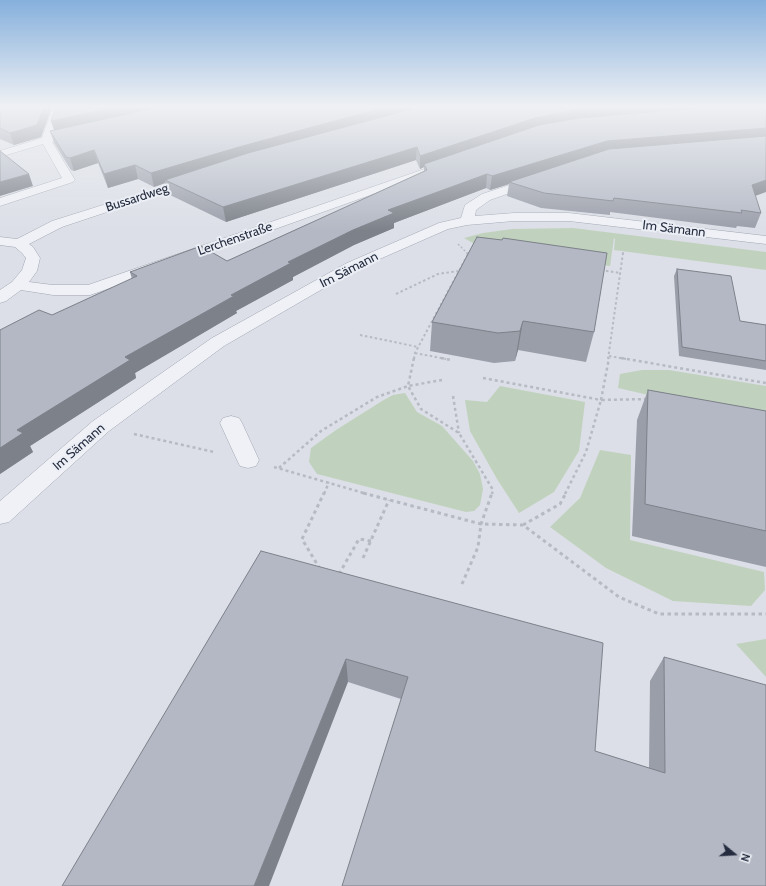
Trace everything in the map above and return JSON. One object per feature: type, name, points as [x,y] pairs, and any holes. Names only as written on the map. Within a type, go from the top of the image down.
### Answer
[{"type":"street","points":[[0,154],[19,148]]},
{"type":"street","points":[[0,202],[70,180],[51,148]]},
{"type":"street","name":"Lerchenstraße","points":[[18,285],[52,290],[90,290],[454,162]]},
{"type":"street","name":"Bussardweg","points":[[19,243],[57,224],[207,175]]},
{"type":"street","points":[[467,221],[470,208],[486,197],[546,177]]},
{"type":"street","name":"Im Sämann","points":[[0,515],[101,426],[218,342],[352,266],[444,226],[467,221],[514,217],[569,218],[766,240]]},
{"type":"street","points":[[0,241],[19,243],[28,250],[33,258],[29,271],[18,285],[0,298]]},
{"type":"street","points":[[231,423],[248,460]]},
{"type":"path","points":[[101,426],[248,460],[389,500],[482,524],[523,525],[560,504],[586,452],[601,400],[609,356],[623,251]]},
{"type":"path","points":[[459,433],[421,409],[408,386],[415,353],[418,347],[468,254],[475,255]]},
{"type":"path","points":[[600,270],[620,273]]},
{"type":"path","points":[[396,294],[438,274],[458,272]]},
{"type":"path","points":[[360,335],[418,347]]},
{"type":"path","points":[[415,353],[451,360]]},
{"type":"path","points":[[609,356],[766,382]]},
{"type":"path","points":[[483,378],[601,400],[652,400]]},
{"type":"path","points":[[279,468],[321,431],[377,397],[408,386],[442,380]]},
{"type":"path","points":[[453,396],[459,433],[493,490],[482,524],[478,547],[462,584]]},
{"type":"path","points":[[324,576],[302,539],[329,482]]},
{"type":"path","points":[[363,558],[372,541],[389,500]]},
{"type":"path","points":[[523,525],[619,597],[659,614],[766,614]]},
{"type":"path","points":[[338,576],[359,539],[372,541]]},
{"type":"green space","points":[[573,228],[766,252],[766,270],[614,250],[614,238],[610,266],[487,251],[464,238],[483,233],[512,229]]},
{"type":"green space","points":[[642,370],[669,370],[766,386],[766,422],[618,388],[620,374]]},
{"type":"green space","points":[[500,386],[585,402],[579,451],[554,492],[519,513],[497,479],[470,431],[465,400],[487,402]]},
{"type":"green space","points":[[405,393],[417,412],[442,426],[473,461],[480,474],[483,489],[480,505],[474,511],[466,512],[317,474],[309,462],[311,448],[336,430],[393,395]]},
{"type":"green space","points":[[600,450],[631,455],[630,540],[764,572],[765,590],[751,606],[673,601],[606,568],[550,527],[580,498]]},
{"type":"green space","points":[[766,639],[766,677],[736,644]]},
{"type":"building","points":[[61,148],[234,148],[151,173],[135,165],[104,174],[94,150],[70,158],[66,157]]},
{"type":"building","points":[[265,148],[413,148],[223,207],[165,180]]},
{"type":"building","points":[[417,148],[443,148],[420,156]]},
{"type":"building","points":[[470,148],[583,148],[492,176],[487,174],[388,210],[394,213],[353,230],[288,262],[291,263],[231,295],[234,296],[125,357],[130,360],[17,430],[23,433],[0,448],[0,330],[39,310],[52,315],[137,276],[130,272],[201,246],[227,261],[427,170],[424,164]]},
{"type":"building","points":[[766,148],[766,180],[752,185],[761,213],[741,210],[742,213],[614,198],[613,201],[544,193],[509,182],[609,149]]},
{"type":"building","points":[[0,151],[29,174],[0,182]]},
{"type":"building","points":[[477,237],[502,240],[503,238],[607,253],[594,332],[523,321],[520,331],[498,333],[432,322]]},
{"type":"building","points":[[677,269],[731,276],[740,321],[766,325],[766,361],[682,347]]},
{"type":"building","points":[[648,390],[766,411],[766,531],[645,504]]},
{"type":"building","points":[[261,551],[603,643],[595,751],[665,773],[664,657],[766,685],[766,886],[342,886],[408,677],[346,659],[254,886],[62,886]]}]
